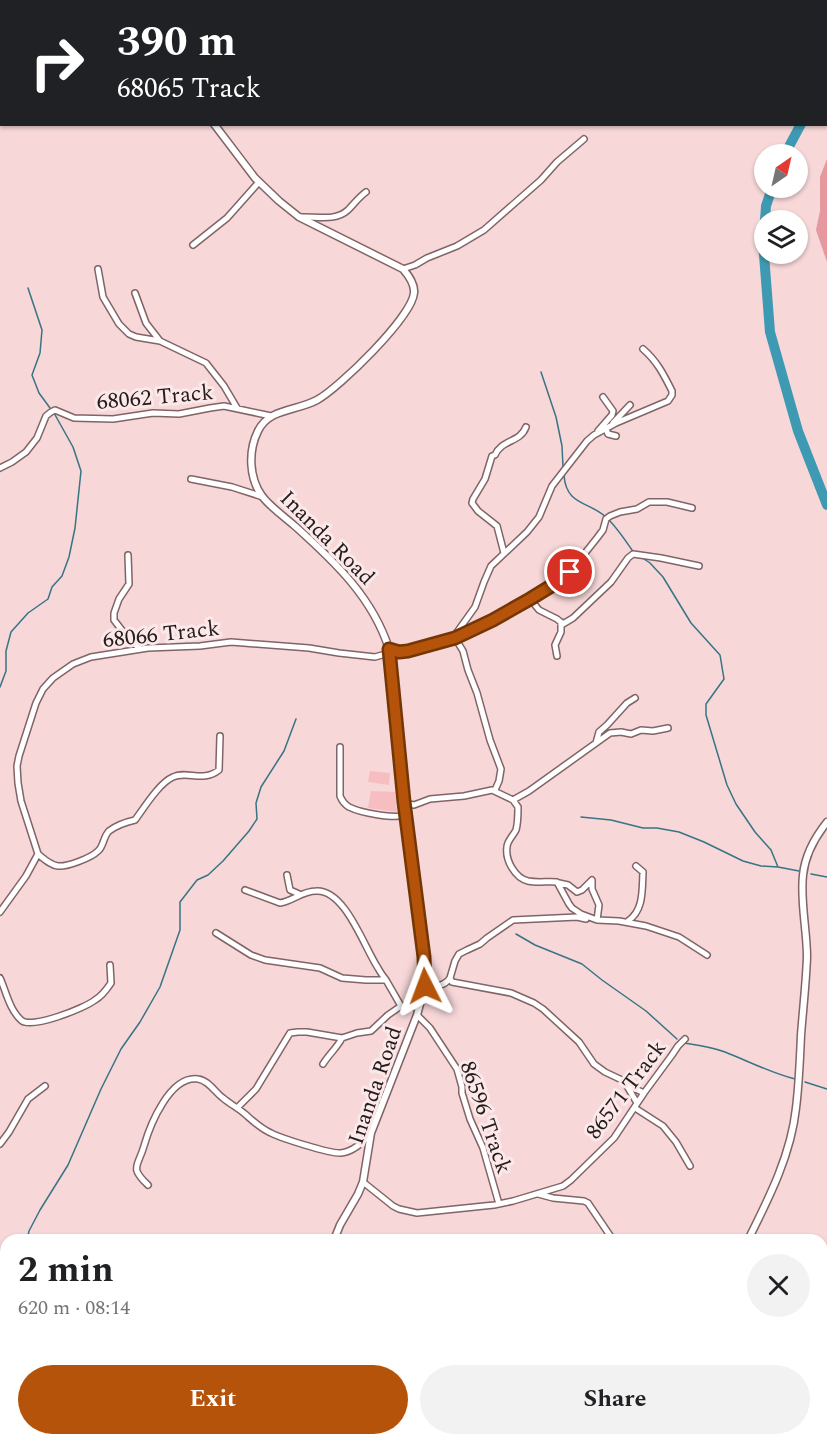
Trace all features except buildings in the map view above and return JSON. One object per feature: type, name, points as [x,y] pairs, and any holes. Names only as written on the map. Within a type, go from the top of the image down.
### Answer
[{"type":"street","points":[[215,126],[260,182],[299,217],[403,269],[414,285],[414,296],[398,322],[350,374],[317,400],[270,416]]},
{"type":"street","points":[[403,269],[457,246],[484,230],[584,139]]},
{"type":"street","points":[[193,245],[228,218],[260,182]]},
{"type":"street","points":[[299,217],[334,218],[346,212],[366,192]]},
{"type":"street","points":[[98,269],[104,297],[119,324],[129,334],[160,341],[206,363],[237,408]]},
{"type":"street","points":[[135,293],[146,323],[160,341]]},
{"type":"street","points":[[595,434],[668,401],[672,395],[659,366],[643,349]]},
{"type":"street","points":[[495,790],[501,769],[490,740],[482,705],[455,633],[475,607],[491,566],[539,518],[552,486],[578,451],[608,421],[613,411],[603,396]]},
{"type":"street","points":[[605,430],[630,405]]},
{"type":"street","name":"68062 Track","points":[[0,468],[19,458],[31,447],[46,416],[52,411],[60,411],[74,418],[113,419],[159,413],[179,414],[218,406],[270,416]]},
{"type":"street","name":"Inanda Road","points":[[270,416],[258,431],[252,454],[252,474],[262,497],[298,528],[348,577],[373,610],[389,651],[404,802],[424,957],[425,986],[417,1015],[371,1133],[363,1182],[336,1234]]},
{"type":"street","points":[[504,553],[496,526],[478,511],[472,501],[485,479],[492,456],[503,445],[522,435],[526,427]]},
{"type":"street","points":[[605,430],[608,434],[616,436]]},
{"type":"street","points":[[191,479],[232,487],[262,497]]},
{"type":"street","name":"68066 Track","points":[[38,854],[21,801],[17,773],[18,756],[43,689],[53,678],[73,664],[91,657],[140,649],[237,642],[309,648],[375,657],[389,651],[408,651],[455,638],[493,620],[561,580],[597,538],[603,530],[606,519],[610,516],[637,509],[653,501],[692,508]]},
{"type":"street","points":[[530,599],[539,610],[562,624],[581,611],[611,582],[633,554],[699,566]]},
{"type":"street","points":[[128,555],[129,584],[119,599],[114,620],[140,649]]},
{"type":"street","points":[[558,656],[555,645],[561,633],[561,622]]},
{"type":"street","points":[[596,743],[599,732],[627,703],[635,698]]},
{"type":"street","points":[[513,800],[610,733],[631,734],[641,730],[653,731],[668,728]]},
{"type":"street","points":[[0,912],[26,876],[38,854],[57,866],[88,858],[98,852],[109,832],[122,823],[136,819],[167,780],[180,775],[194,777],[214,774],[219,770],[220,736]]},
{"type":"street","points":[[340,747],[340,796],[342,801],[349,807],[363,811],[399,818],[406,816]]},
{"type":"street","points":[[404,802],[414,805],[430,799],[464,796],[486,790],[495,790],[513,800],[518,807],[517,822],[507,846],[513,869],[526,881],[549,881],[568,885],[577,892],[591,880],[599,905],[594,920]]},
{"type":"street","points":[[751,1234],[789,1149],[795,1118],[806,985],[803,875],[810,850],[827,822]]},
{"type":"street","points":[[626,922],[634,916],[641,902],[643,872],[636,866]]},
{"type":"street","points":[[287,875],[290,890],[299,894]]},
{"type":"street","points":[[559,884],[572,908],[594,920]]},
{"type":"street","points":[[245,890],[280,903],[299,894],[313,891],[325,891],[335,898],[343,907],[401,1006]]},
{"type":"street","points":[[425,986],[438,986],[447,982],[459,954],[480,944],[513,920],[577,917],[626,922],[679,937],[707,955]]},
{"type":"street","points":[[216,933],[250,955],[259,958],[320,968],[342,978],[386,980]]},
{"type":"street","points":[[0,978],[10,1005],[20,1020],[25,1023],[51,1020],[93,1002],[100,996],[111,983],[110,965]]},
{"type":"street","points":[[450,978],[452,982],[511,993],[534,1003],[551,1015],[576,1039],[594,1064],[623,1080],[636,1105],[663,1126],[676,1142],[690,1166]]},
{"type":"street","points":[[237,1108],[256,1089],[290,1034],[307,1032],[342,1038],[371,1031],[401,1006],[415,1007],[420,1003]]},
{"type":"street","name":"86596 Track","points":[[417,1015],[430,1028],[457,1069],[470,1119],[483,1148],[499,1204]]},
{"type":"street","points":[[323,1064],[329,1054],[337,1048],[342,1038]]},
{"type":"street","name":"86571 Track","points":[[363,1182],[393,1206],[409,1212],[499,1204],[563,1186],[614,1138],[685,1039]]},
{"type":"street","points":[[148,1185],[137,1173],[136,1165],[159,1108],[168,1096],[188,1080],[200,1079],[208,1084],[270,1133],[330,1152],[341,1153],[352,1149],[371,1133]]},
{"type":"street","points":[[627,1085],[644,1094]]},
{"type":"street","points":[[0,1144],[28,1099],[45,1086]]},
{"type":"street","points":[[537,1194],[588,1203],[609,1234]]},
{"type":"shaded area","points":[[827,159],[827,262],[816,230],[820,211],[820,177]]},
{"type":"shaded area","points":[[370,771],[390,773],[389,785],[368,782]]},
{"type":"shaded area","points":[[371,791],[395,792],[397,812],[368,808]]},
{"type":"waterway","points":[[790,144],[800,126]]},
{"type":"waterway","points":[[766,210],[769,198]]},
{"type":"waterway","points":[[765,264],[770,332],[798,431],[827,505]]},
{"type":"waterway","points":[[28,288],[42,330],[40,353],[32,375],[39,393],[50,408]]},
{"type":"waterway","points":[[541,372],[556,417],[562,446],[563,467]]},
{"type":"waterway","points":[[0,687],[6,671],[6,651],[11,632],[28,613],[48,599],[52,587],[62,576],[75,528],[81,471],[73,447],[54,413]]},
{"type":"waterway","points":[[564,475],[569,493],[608,519],[634,553]]},
{"type":"waterway","points":[[641,557],[663,577],[691,623],[720,655],[724,679],[706,704],[706,715],[727,785],[736,804],[755,832],[771,850],[778,867]]},
{"type":"waterway","points":[[28,1234],[40,1210],[68,1165],[121,1049],[160,987],[180,930],[180,902],[197,880],[208,875],[223,861],[257,819],[256,803],[261,787],[284,751],[296,719]]},
{"type":"waterway","points":[[581,817],[679,832],[743,861],[799,871]]},
{"type":"waterway","points":[[811,874],[827,877]]},
{"type":"waterway","points":[[516,934],[535,945],[582,964],[646,1011],[677,1039]]},
{"type":"waterway","points":[[684,1043],[720,1050],[795,1079]]},
{"type":"waterway","points":[[805,1082],[827,1089]]},
{"type":"route","points":[[425,986],[424,957],[404,802],[389,649],[399,652],[408,651],[455,638],[530,599],[570,572]]}]
